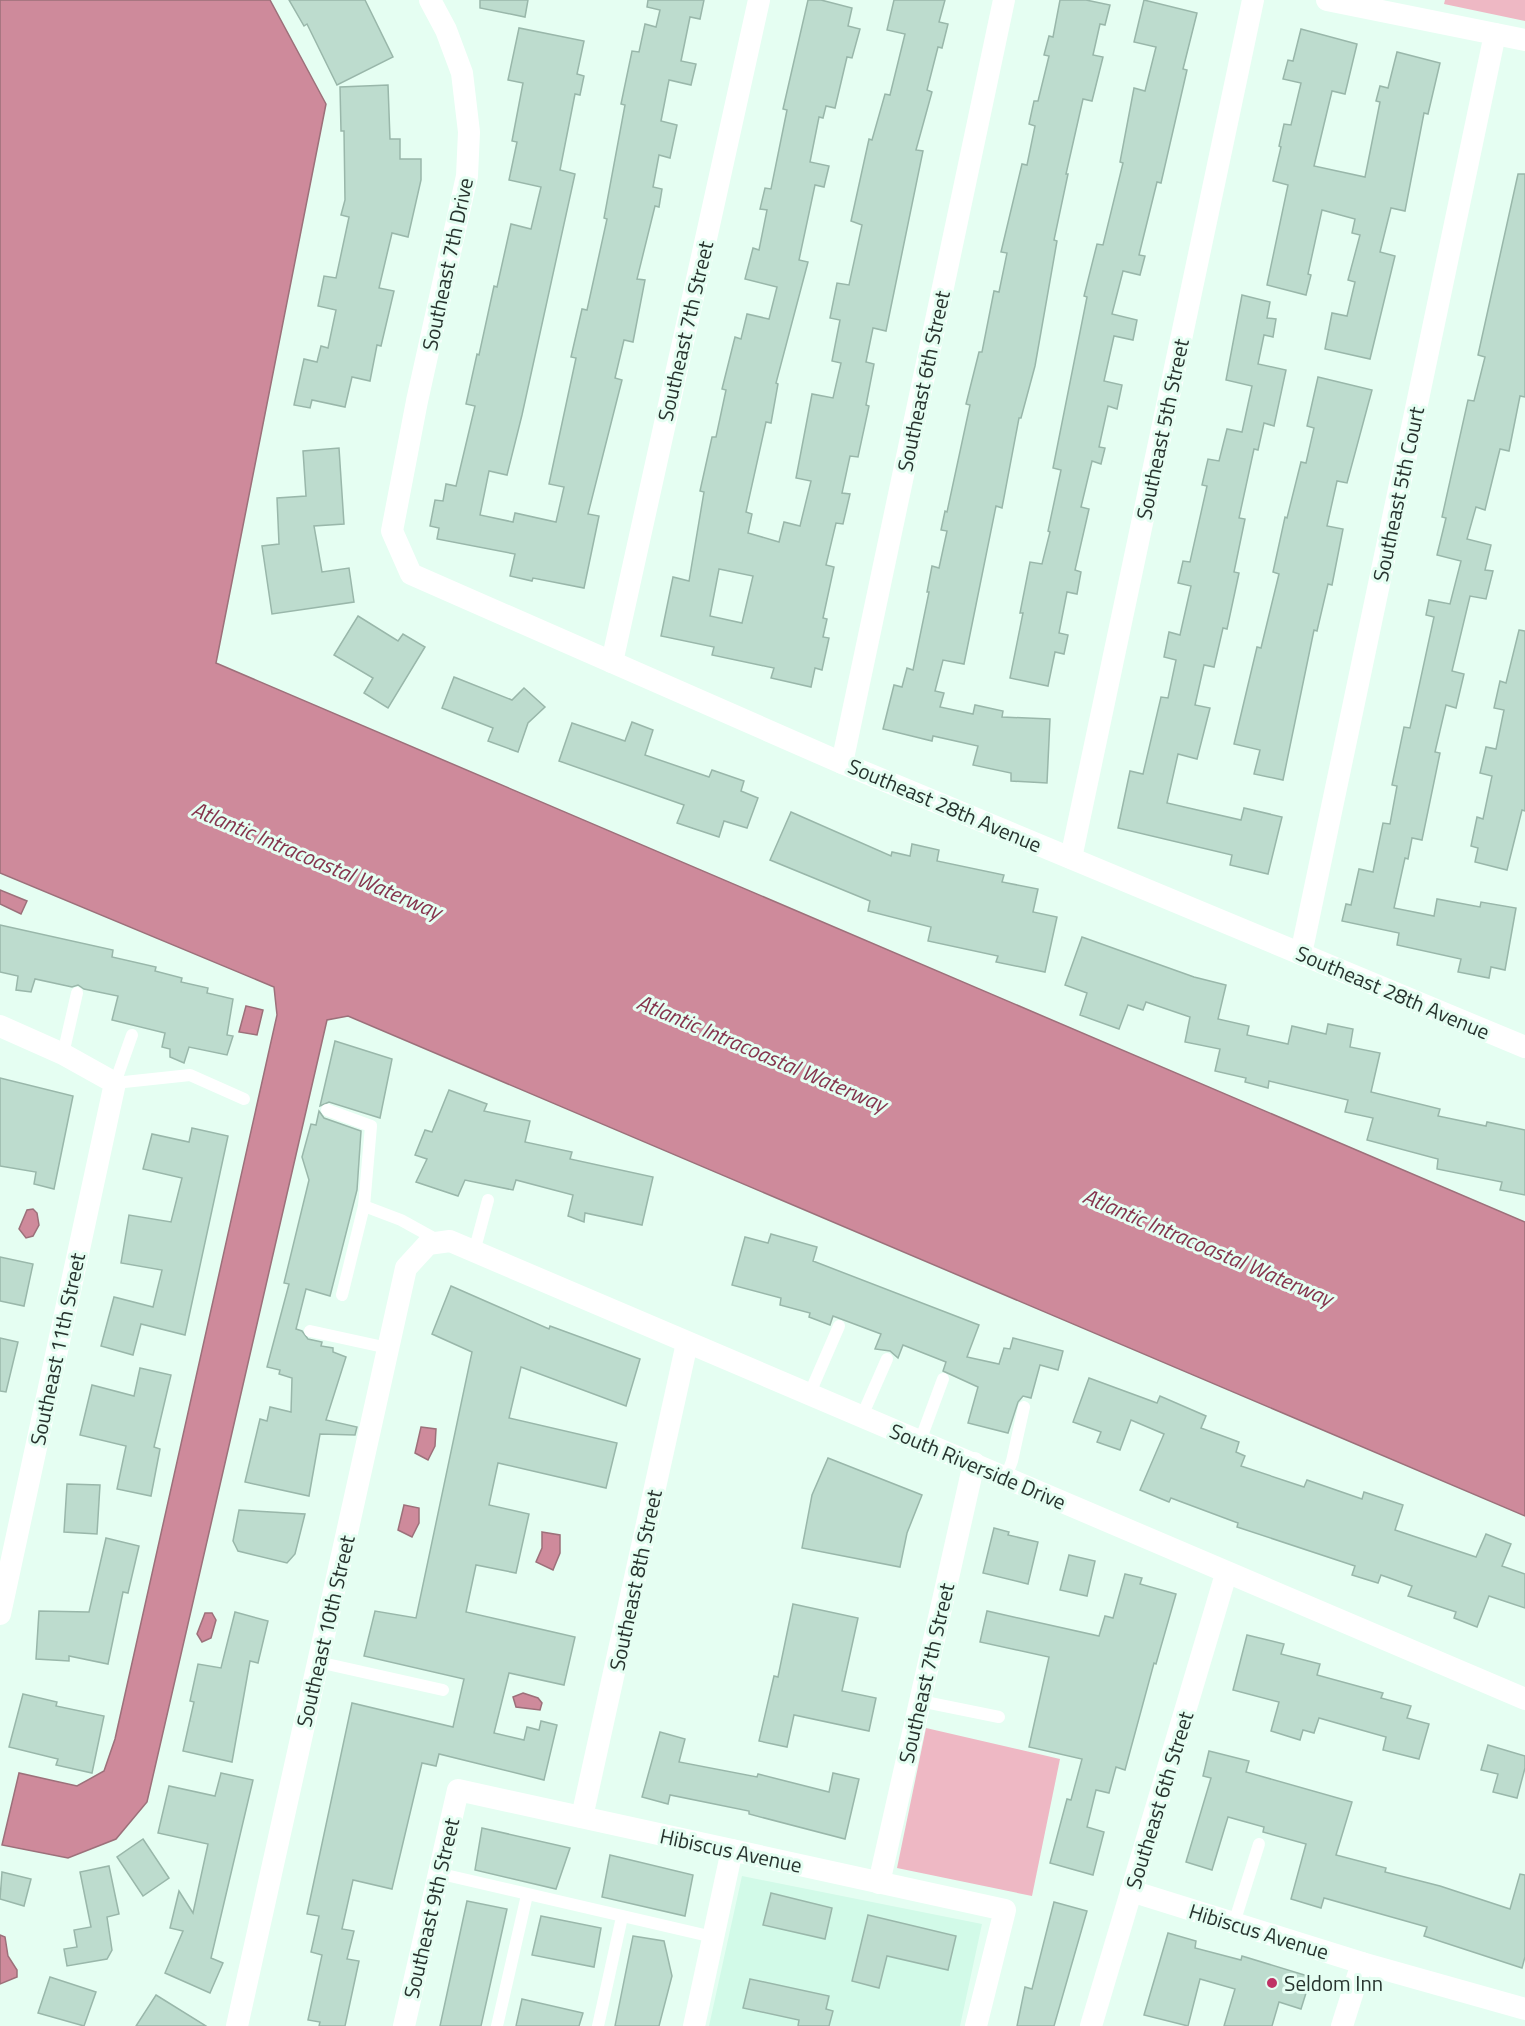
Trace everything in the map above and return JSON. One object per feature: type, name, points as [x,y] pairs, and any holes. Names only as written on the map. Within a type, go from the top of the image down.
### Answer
[{"type":"street","name":"Southeast 7th Drive","points":[[392,531],[417,401],[467,176],[469,132],[462,73],[446,30],[430,0]]},
{"type":"street","name":"Southeast 7th Street","points":[[612,662],[759,0]]},
{"type":"street","name":"Southeast 6th Street","points":[[842,763],[1004,0]]},
{"type":"street","name":"Southeast 5th Street","points":[[1071,858],[1253,0]]},
{"type":"street","points":[[1327,0],[1525,40]]},
{"type":"street","name":"Southeast 5th Court","points":[[1301,954],[1495,34]]},
{"type":"street","name":"Southeast 28th Avenue","points":[[392,531],[411,574],[842,763],[1525,1047]]},
{"type":"street","points":[[0,1026],[63,1053],[115,1083]]},
{"type":"street","name":"Southeast 11th Street","points":[[0,1614],[115,1083]]},
{"type":"street","name":"South Riverside Drive","points":[[434,1243],[450,1241],[1525,1700]]},
{"type":"street","name":"Southeast 10th Street","points":[[237,2026],[406,1268],[434,1243]]},
{"type":"street","name":"Southeast 8th Street","points":[[582,1817],[687,1343]]},
{"type":"street","name":"Southeast 7th Street","points":[[879,1883],[974,1463]]},
{"type":"street","name":"Southeast 6th Street","points":[[1091,2026],[1226,1574]]},
{"type":"street","name":"Hibiscus Avenue","points":[[458,1790],[1005,1910],[976,2026]]},
{"type":"street","name":"Southeast 9th Street","points":[[404,2026],[458,1790]]},
{"type":"street","points":[[693,2026],[732,1851]]},
{"type":"street","name":"Hibiscus Avenue","points":[[1131,1891],[1362,1963],[1525,2010]]},
{"type":"street","points":[[1342,2026],[1362,1963]]},
{"type":"lane","points":[[63,1053],[77,993]]},
{"type":"lane","points":[[132,1035],[115,1083],[190,1075],[244,1099]]},
{"type":"lane","points":[[327,1110],[371,1126],[364,1206],[342,1295]]},
{"type":"lane","points":[[474,1252],[488,1200]]},
{"type":"lane","points":[[364,1206],[401,1220],[434,1243]]},
{"type":"lane","points":[[809,1395],[839,1326]]},
{"type":"lane","points":[[310,1331],[388,1348]]},
{"type":"lane","points":[[862,1416],[887,1359]]},
{"type":"lane","points":[[920,1441],[943,1379]]},
{"type":"lane","points":[[1006,1477],[1012,1461],[1024,1407]]},
{"type":"lane","points":[[318,1662],[443,1690]]},
{"type":"lane","points":[[920,1701],[999,1718]]},
{"type":"lane","points":[[1234,1923],[1258,1844]]},
{"type":"lane","points":[[438,1874],[713,1937]]},
{"type":"lane","points":[[496,2026],[527,1895]]},
{"type":"lane","points":[[598,2026],[622,1917]]},
{"type":"shaded area","points":[[1445,0],[1525,0],[1525,21],[1444,4]]},
{"type":"shaded area","points":[[926,1728],[1060,1759],[1032,1896],[897,1868]]},
{"type":"shaded area","points":[[742,1876],[982,1924],[960,2026],[709,2026]]},
{"type":"water","name":"Atlantic Intracoastal Waterway","points":[[0,0],[270,0],[326,104],[216,663],[1525,1222],[1525,1516],[348,1016],[327,1020],[147,1802],[116,1839],[68,1858],[2,1845],[19,1773],[77,1786],[104,1771],[115,1739],[277,1015],[274,987],[0,873]]},
{"type":"water","points":[[0,890],[27,901],[21,914],[0,904]]},
{"type":"water","points":[[246,1006],[263,1010],[257,1035],[239,1032]]},
{"type":"water","points":[[33,1209],[37,1213],[39,1225],[33,1236],[26,1238],[19,1229],[27,1210]]},
{"type":"water","points":[[421,1427],[436,1429],[435,1446],[428,1460],[415,1453]]},
{"type":"water","points":[[404,1505],[419,1508],[419,1523],[412,1537],[398,1530]]},
{"type":"water","points":[[542,1532],[560,1535],[560,1553],[553,1570],[536,1562],[542,1548]]},
{"type":"water","points":[[205,1613],[212,1613],[216,1620],[211,1638],[202,1642],[197,1634]]},
{"type":"water","points":[[523,1693],[538,1698],[542,1703],[540,1710],[516,1707],[513,1697]]},
{"type":"water","points":[[0,1935],[5,1937],[8,1956],[17,1970],[17,1977],[0,1984]]},
{"type":"building","points":[[289,0],[365,0],[393,57],[337,85],[307,24],[304,26]]},
{"type":"building","points":[[480,0],[528,0],[525,17],[480,8]]},
{"type":"building","points":[[648,0],[704,0],[700,19],[690,17],[681,61],[696,64],[691,85],[669,80],[661,121],[677,125],[670,158],[659,155],[653,187],[662,189],[659,207],[655,206],[637,279],[645,280],[633,342],[624,340],[615,378],[622,380],[588,514],[599,516],[584,588],[533,578],[532,581],[510,576],[515,554],[437,539],[439,528],[430,526],[435,500],[443,501],[446,484],[456,486],[475,406],[466,404],[511,224],[531,229],[541,187],[509,180],[517,142],[512,141],[523,83],[508,80],[519,28],[584,41],[577,74],[584,76],[580,95],[575,94],[560,170],[575,174],[507,475],[489,471],[480,515],[513,522],[515,513],[556,522],[564,487],[549,484],[576,358],[571,357],[582,309],[587,310],[607,219],[604,218],[625,105],[621,104],[632,51],[639,52],[645,24],[656,27],[660,10],[647,7]]},
{"type":"building","points":[[808,0],[821,0],[852,8],[848,26],[860,29],[852,58],[847,57],[835,108],[826,106],[823,118],[819,117],[810,162],[829,166],[824,187],[815,185],[799,260],[808,262],[776,383],[778,384],[771,423],[766,422],[746,512],[752,514],[748,533],[779,542],[784,522],[800,526],[811,481],[796,478],[812,394],[833,398],[841,363],[832,361],[840,320],[830,318],[837,283],[849,285],[862,225],[851,221],[869,139],[872,140],[885,94],[890,95],[905,34],[887,30],[894,0],[945,0],[939,22],[948,24],[942,48],[938,47],[927,90],[932,92],[916,150],[923,151],[886,331],[873,328],[866,362],[874,364],[866,405],[869,406],[858,457],[850,456],[842,493],[850,494],[843,524],[836,523],[826,565],[834,567],[823,618],[827,619],[823,637],[829,638],[822,670],[815,668],[811,687],[771,678],[774,668],[712,655],[714,647],[661,636],[673,577],[689,581],[704,492],[700,491],[712,437],[716,437],[726,390],[722,389],[735,337],[741,339],[747,314],[769,319],[777,287],[745,279],[753,248],[759,250],[767,210],[760,209],[765,188],[771,189],[787,110],[783,109]],"holes":[[[719,569],[753,576],[742,623],[710,616]]]},
{"type":"building","points":[[1060,0],[1086,0],[1110,5],[1105,25],[1100,24],[1093,55],[1103,57],[1092,101],[1083,99],[1054,240],[1057,241],[1035,366],[1021,418],[1019,418],[1002,508],[996,506],[964,664],[943,660],[935,691],[944,693],[940,707],[973,714],[975,705],[1003,711],[1002,717],[1050,719],[1047,783],[1011,781],[1011,773],[973,765],[978,746],[933,736],[932,741],[883,729],[894,685],[902,687],[907,668],[913,670],[932,566],[939,568],[947,531],[941,530],[970,405],[966,404],[979,352],[982,352],[994,291],[999,292],[1007,253],[1001,252],[1022,164],[1027,165],[1035,126],[1029,124],[1034,101],[1038,101],[1049,56],[1044,55],[1049,36],[1053,37]]},
{"type":"building","points":[[1144,0],[1197,13],[1183,69],[1187,70],[1161,183],[1157,182],[1139,255],[1145,256],[1140,275],[1123,271],[1112,314],[1137,320],[1133,340],[1114,336],[1104,381],[1122,385],[1117,409],[1108,406],[1099,447],[1105,448],[1101,464],[1092,461],[1081,507],[1089,509],[1075,570],[1081,572],[1077,594],[1067,592],[1059,633],[1068,635],[1064,654],[1055,652],[1048,686],[1010,678],[1030,562],[1042,564],[1050,532],[1048,531],[1061,470],[1053,468],[1087,297],[1084,296],[1097,244],[1103,245],[1123,163],[1120,162],[1134,88],[1145,91],[1156,47],[1134,42]]},
{"type":"building","points":[[1301,29],[1357,44],[1345,94],[1332,91],[1314,166],[1365,177],[1380,102],[1376,101],[1380,86],[1388,88],[1397,52],[1440,63],[1428,114],[1424,113],[1405,211],[1391,208],[1380,252],[1395,256],[1370,359],[1325,349],[1332,313],[1347,316],[1355,282],[1348,280],[1360,235],[1352,233],[1355,219],[1322,210],[1308,274],[1311,275],[1306,295],[1267,285],[1288,185],[1273,181],[1284,124],[1291,125],[1301,83],[1283,79],[1288,60],[1293,61]]},
{"type":"building","points":[[388,85],[390,139],[400,139],[400,159],[421,159],[421,180],[408,237],[392,233],[379,288],[394,291],[381,346],[377,345],[370,381],[352,377],[345,407],[312,400],[310,408],[294,405],[304,359],[317,362],[321,346],[328,348],[336,310],[318,306],[324,276],[336,278],[349,217],[341,215],[345,200],[344,131],[341,131],[340,87]]},
{"type":"building","points":[[1518,174],[1525,174],[1525,397],[1520,396],[1509,451],[1500,449],[1485,510],[1476,507],[1467,539],[1491,545],[1485,570],[1493,571],[1486,599],[1470,596],[1452,671],[1464,674],[1456,708],[1446,705],[1435,752],[1440,753],[1422,840],[1412,838],[1394,908],[1434,916],[1437,899],[1480,907],[1481,902],[1516,908],[1505,970],[1491,967],[1489,978],[1458,972],[1461,959],[1397,945],[1399,933],[1342,921],[1346,904],[1351,905],[1359,869],[1373,872],[1383,823],[1390,824],[1397,786],[1392,785],[1404,727],[1410,728],[1434,617],[1426,615],[1429,600],[1450,604],[1461,561],[1437,555],[1446,518],[1442,517],[1468,400],[1474,401],[1485,357],[1478,355]]},
{"type":"building","points":[[1242,295],[1270,302],[1267,318],[1276,319],[1273,337],[1264,335],[1258,364],[1286,370],[1274,426],[1264,423],[1258,450],[1254,449],[1239,518],[1245,519],[1234,572],[1239,573],[1227,629],[1223,628],[1214,667],[1204,665],[1195,705],[1210,708],[1197,759],[1178,754],[1167,803],[1241,820],[1244,808],[1282,817],[1268,874],[1230,865],[1232,855],[1118,828],[1130,771],[1143,774],[1161,697],[1168,698],[1176,660],[1164,657],[1169,632],[1180,635],[1191,586],[1178,583],[1183,561],[1190,562],[1207,486],[1202,485],[1208,459],[1219,461],[1227,429],[1242,432],[1252,386],[1226,380]]},
{"type":"building","points":[[1318,377],[1372,390],[1347,483],[1337,481],[1327,526],[1343,529],[1332,585],[1328,584],[1317,631],[1314,630],[1283,780],[1254,774],[1260,750],[1234,744],[1257,647],[1261,648],[1279,574],[1273,572],[1285,517],[1287,518],[1301,462],[1306,463],[1314,428],[1307,426]]},
{"type":"building","points":[[339,448],[344,524],[314,526],[322,572],[349,568],[354,602],[272,614],[262,546],[279,544],[277,498],[306,496],[303,451]]},
{"type":"building","points":[[358,616],[398,641],[403,634],[425,647],[388,708],[364,693],[373,678],[334,655]]},
{"type":"building","points":[[1519,630],[1525,631],[1525,811],[1522,810],[1507,870],[1475,862],[1478,848],[1471,846],[1477,817],[1483,819],[1492,776],[1480,773],[1486,747],[1496,749],[1504,710],[1494,708],[1500,681],[1506,683]]},
{"type":"building","points":[[454,677],[512,700],[524,688],[545,707],[528,723],[518,752],[488,741],[493,728],[442,708]]},
{"type":"building","points":[[632,722],[653,730],[645,755],[709,777],[712,770],[744,781],[741,791],[758,798],[747,828],[724,821],[719,837],[677,823],[684,805],[559,761],[572,723],[625,741]]},
{"type":"building","points":[[791,812],[891,856],[892,852],[910,856],[912,844],[939,850],[937,861],[1004,875],[1002,882],[1038,889],[1033,912],[1057,917],[1045,972],[996,962],[998,956],[928,941],[931,927],[868,911],[870,901],[770,860]]},
{"type":"building","points":[[0,925],[113,950],[112,957],[156,967],[155,971],[182,978],[181,982],[208,988],[207,993],[233,999],[227,1035],[233,1036],[227,1055],[189,1047],[184,1063],[170,1057],[170,1049],[162,1047],[165,1033],[112,1020],[118,996],[84,989],[78,985],[72,987],[35,979],[31,992],[16,990],[18,976],[0,972]]},
{"type":"building","points":[[1082,937],[1194,977],[1226,985],[1218,1019],[1249,1026],[1247,1035],[1288,1044],[1292,1026],[1326,1034],[1328,1024],[1353,1029],[1350,1047],[1380,1053],[1371,1092],[1440,1109],[1438,1116],[1486,1126],[1487,1122],[1525,1130],[1525,1195],[1500,1190],[1502,1182],[1437,1169],[1438,1159],[1367,1140],[1373,1118],[1345,1112],[1348,1100],[1269,1081],[1268,1088],[1245,1082],[1246,1078],[1215,1071],[1220,1049],[1185,1042],[1190,1017],[1146,1002],[1143,1010],[1128,1005],[1119,1029],[1080,1015],[1087,993],[1065,985]]},
{"type":"building","points":[[335,1041],[392,1059],[380,1118],[329,1102],[320,1106]]},
{"type":"building","points":[[0,1078],[73,1096],[54,1189],[34,1184],[36,1172],[0,1166]]},
{"type":"building","points":[[449,1090],[487,1104],[484,1111],[530,1121],[525,1142],[572,1152],[570,1159],[653,1177],[642,1225],[585,1213],[584,1222],[568,1216],[573,1195],[516,1180],[513,1190],[465,1180],[458,1196],[416,1182],[427,1159],[415,1155],[425,1130],[432,1132]]},
{"type":"building","points":[[319,1111],[324,1118],[361,1131],[357,1190],[330,1296],[306,1289],[296,1329],[302,1331],[308,1339],[322,1342],[321,1346],[333,1348],[333,1352],[346,1357],[326,1420],[357,1427],[355,1435],[320,1434],[309,1496],[245,1482],[260,1419],[267,1421],[270,1407],[291,1412],[292,1378],[279,1374],[280,1370],[267,1367],[289,1284],[284,1283],[309,1180],[302,1157],[311,1124],[316,1125]]},
{"type":"building","points":[[192,1128],[228,1136],[185,1335],[141,1324],[133,1355],[101,1346],[114,1297],[153,1307],[162,1270],[121,1263],[129,1215],[171,1222],[182,1178],[143,1169],[152,1134],[189,1142]]},
{"type":"building","points":[[771,1234],[817,1247],[813,1261],[979,1325],[967,1357],[999,1364],[1004,1348],[1010,1349],[1013,1338],[1063,1351],[1058,1370],[1040,1365],[1031,1398],[1023,1396],[1018,1402],[1008,1433],[968,1423],[978,1387],[943,1371],[946,1362],[903,1345],[898,1358],[890,1351],[875,1349],[881,1334],[833,1316],[830,1325],[809,1317],[810,1313],[780,1305],[781,1298],[732,1285],[745,1237],[768,1243]]},
{"type":"building","points":[[0,1257],[33,1264],[24,1306],[0,1301]]},
{"type":"building","points":[[451,1286],[549,1329],[550,1326],[640,1359],[626,1406],[521,1367],[509,1418],[617,1443],[606,1488],[498,1463],[489,1505],[529,1514],[516,1573],[476,1565],[466,1612],[575,1637],[564,1685],[509,1673],[494,1733],[524,1740],[527,1727],[539,1730],[541,1721],[557,1725],[544,1780],[439,1754],[436,1766],[422,1763],[392,1889],[353,1880],[342,1929],[354,1931],[347,1959],[359,1961],[345,2026],[319,2026],[320,2022],[308,2020],[322,1955],[311,1952],[319,1916],[307,1914],[352,1703],[453,1727],[464,1679],[364,1656],[375,1611],[416,1618],[472,1352],[432,1334]]},
{"type":"building","points":[[0,1338],[18,1342],[6,1392],[0,1391]]},
{"type":"building","points":[[140,1368],[171,1375],[154,1447],[160,1449],[151,1496],[117,1489],[126,1446],[80,1435],[92,1385],[134,1396]]},
{"type":"building","points":[[1089,1378],[1157,1403],[1160,1396],[1206,1416],[1201,1428],[1239,1442],[1236,1452],[1245,1456],[1241,1466],[1304,1487],[1307,1480],[1362,1499],[1364,1492],[1403,1505],[1395,1530],[1476,1557],[1486,1534],[1511,1544],[1502,1566],[1525,1574],[1525,1608],[1489,1596],[1477,1627],[1454,1618],[1456,1612],[1408,1596],[1412,1586],[1381,1575],[1378,1583],[1352,1575],[1355,1566],[1237,1527],[1238,1523],[1171,1498],[1169,1502],[1140,1490],[1164,1434],[1131,1420],[1120,1450],[1097,1442],[1101,1432],[1073,1422]]},
{"type":"building","points":[[828,1458],[922,1495],[907,1533],[900,1567],[802,1548],[812,1495]]},
{"type":"building","points":[[67,1484],[100,1485],[97,1534],[64,1532]]},
{"type":"building","points":[[239,1510],[305,1514],[295,1554],[287,1563],[238,1551],[233,1541]]},
{"type":"building","points":[[994,1528],[1009,1532],[1008,1535],[1038,1542],[1028,1584],[983,1573]]},
{"type":"building","points":[[106,1538],[139,1546],[128,1593],[123,1592],[108,1664],[69,1656],[69,1661],[36,1659],[39,1611],[89,1612]]},
{"type":"building","points":[[1069,1555],[1095,1561],[1087,1596],[1060,1590]]},
{"type":"building","points":[[1125,1574],[1142,1578],[1140,1584],[1176,1594],[1156,1664],[1154,1663],[1125,1770],[1116,1767],[1109,1793],[1096,1790],[1087,1827],[1104,1832],[1093,1875],[1050,1863],[1067,1799],[1071,1800],[1082,1759],[1029,1747],[1049,1657],[980,1642],[987,1611],[1099,1636],[1105,1616],[1113,1618]]},
{"type":"building","points":[[793,1604],[858,1618],[842,1691],[876,1698],[869,1731],[794,1715],[787,1747],[759,1741],[774,1676],[778,1677]]},
{"type":"building","points":[[235,1612],[268,1621],[258,1663],[250,1661],[232,1762],[183,1751],[194,1702],[190,1701],[198,1664],[221,1668]]},
{"type":"building","points":[[1247,1635],[1284,1644],[1281,1654],[1320,1664],[1317,1675],[1383,1693],[1381,1698],[1411,1706],[1407,1718],[1429,1724],[1419,1759],[1383,1750],[1386,1737],[1319,1718],[1314,1733],[1303,1730],[1300,1740],[1271,1731],[1279,1702],[1233,1690]]},
{"type":"building","points":[[23,1694],[57,1702],[56,1706],[104,1716],[92,1773],[56,1765],[58,1759],[9,1747]]},
{"type":"building","points":[[660,1732],[685,1739],[679,1762],[757,1777],[758,1774],[829,1792],[833,1773],[859,1779],[845,1839],[749,1814],[749,1811],[670,1795],[668,1804],[642,1797]]},
{"type":"building","points":[[1488,1745],[1525,1756],[1525,1768],[1517,1798],[1493,1792],[1498,1774],[1481,1770]]},
{"type":"building","points":[[1209,1751],[1249,1761],[1246,1772],[1352,1802],[1336,1855],[1386,1868],[1385,1872],[1440,1886],[1510,1909],[1520,1874],[1525,1875],[1525,1957],[1522,1968],[1424,1936],[1427,1927],[1324,1898],[1321,1908],[1291,1899],[1306,1844],[1263,1832],[1264,1827],[1228,1817],[1212,1870],[1186,1862],[1211,1778],[1203,1776]]},
{"type":"building","points":[[221,1773],[253,1780],[211,1958],[223,1963],[210,1993],[165,1973],[183,1931],[170,1928],[179,1891],[193,1913],[208,1844],[158,1833],[169,1786],[215,1796]]},
{"type":"building","points":[[482,1828],[570,1848],[556,1889],[475,1870]]},
{"type":"building","points":[[143,1839],[169,1878],[143,1896],[117,1857]]},
{"type":"building","points":[[610,1855],[693,1875],[685,1916],[602,1897]]},
{"type":"building","points":[[109,1866],[119,1914],[107,1917],[112,1950],[107,1959],[67,1966],[64,1949],[77,1947],[74,1930],[91,1927],[80,1872]]},
{"type":"building","points":[[2,1872],[31,1879],[24,1906],[0,1899]]},
{"type":"building","points":[[771,1893],[832,1908],[825,1939],[763,1925]]},
{"type":"building","points":[[467,1901],[507,1909],[481,2026],[440,2026]]},
{"type":"building","points":[[1054,1902],[1087,1911],[1054,2026],[1017,2026],[1025,1987],[1032,1989]]},
{"type":"building","points":[[868,1915],[956,1936],[948,1970],[887,1956],[879,1988],[852,1981]]},
{"type":"building","points":[[541,1916],[601,1928],[594,1967],[532,1955]]},
{"type":"building","points":[[1168,1933],[1196,1941],[1195,1948],[1241,1960],[1242,1956],[1311,1977],[1301,2009],[1279,2002],[1272,2026],[1224,2026],[1235,1989],[1200,1979],[1188,2026],[1144,2015]]},
{"type":"building","points":[[633,1936],[664,1941],[672,1976],[659,2026],[615,2026]]},
{"type":"building","points":[[50,1977],[96,1992],[84,2026],[38,2013]]},
{"type":"building","points":[[750,1979],[829,1996],[826,2009],[833,2011],[829,2026],[798,2026],[799,2020],[743,2008]]},
{"type":"building","points":[[156,1995],[206,2026],[136,2026]]},
{"type":"building","points":[[522,1999],[583,2013],[579,2026],[516,2026]]},
{"type":"place","name":"Seldom Inn","points":[[1272,1983]]}]
